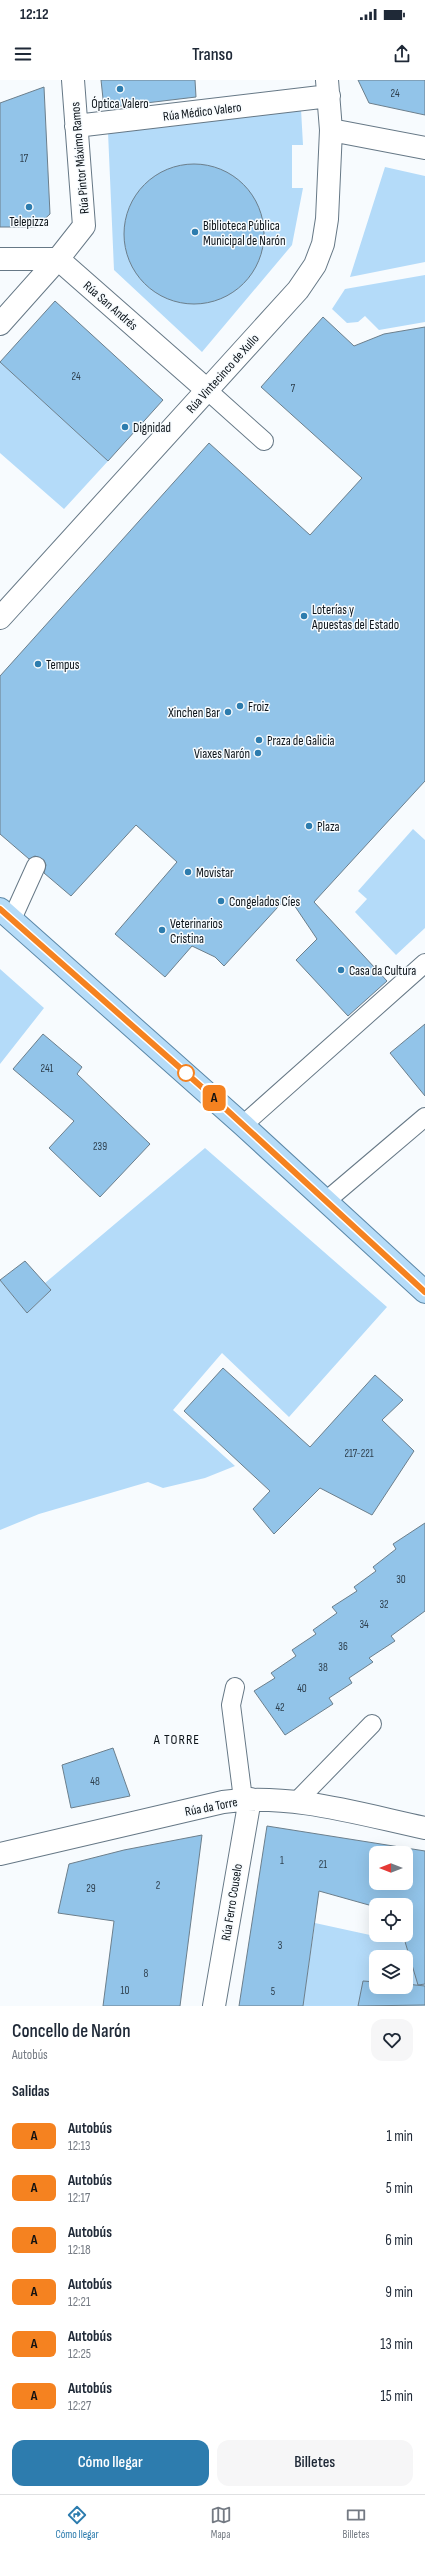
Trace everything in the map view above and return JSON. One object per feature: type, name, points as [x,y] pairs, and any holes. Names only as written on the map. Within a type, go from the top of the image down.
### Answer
[{"type":"main road","points":[[6,914],[243,1125],[425,1292]]},
{"type":"street","name":"Rúa Pintor Máximo Ramos","points":[[0,324],[58,259],[84,226],[72,80]]},
{"type":"street","name":"Rúa Médico Valero","points":[[76,126],[328,88]]},
{"type":"street","name":"Rúa Vintecinco de Xullo","points":[[0,618],[298,290],[315,265],[323,244],[327,219],[331,130],[328,88]]},
{"type":"street","points":[[331,130],[425,148]]},
{"type":"street","points":[[0,259],[58,259]]},
{"type":"street","name":"Rúa San Andrés","points":[[58,259],[207,390]]},
{"type":"street","name":"Rúa da Torre","points":[[0,1854],[223,1802],[246,1799],[297,1801],[425,1828]]},
{"type":"street","name":"Rúa Ferro Couselo","points":[[214,2006],[246,1799]]},
{"type":"lane","points":[[207,390],[264,441]]},
{"type":"lane","points":[[6,914],[36,866]]},
{"type":"lane","points":[[243,1125],[425,963]]},
{"type":"lane","points":[[326,1201],[425,1117]]},
{"type":"lane","points":[[235,1687],[231,1705],[246,1799]]},
{"type":"lane","points":[[297,1801],[372,1724]]},
{"type":"shaded area","points":[[301,109],[303,145],[292,145],[292,188],[303,188],[292,245],[202,352],[114,270],[108,132]]},
{"type":"shaded area","points":[[385,167],[425,176],[425,262],[350,277]]},
{"type":"shaded area","points":[[425,275],[425,322],[379,330],[365,316],[358,322],[347,323],[332,309],[345,289]]},
{"type":"shaded area","points":[[0,362],[108,461],[64,509],[0,453]]},
{"type":"shaded area","points":[[413,829],[425,840],[425,928],[396,955],[355,912],[367,899],[358,891]]},
{"type":"shaded area","points":[[0,969],[44,1008],[0,1064]]},
{"type":"shaded area","points":[[205,1148],[387,1307],[289,1417],[222,1353],[173,1410],[235,1466],[205,1478],[163,1488],[148,1482],[39,1514],[0,1530],[0,1280],[27,1313],[51,1290],[45,1283]]},
{"type":"shaded area","points":[[315,1923],[369,1935],[369,1942],[402,1942],[425,1947],[425,2006],[303,2006]]},
{"type":"building","points":[[101,80],[195,80],[196,97],[104,108]]},
{"type":"building","points":[[358,80],[425,80],[425,115],[369,103]]},
{"type":"building","points":[[44,87],[50,214],[36,227],[0,227],[0,103]]},
{"type":"building","name":"Biblioteca Pública Municipal de Narón","points":[[201,164],[221,169],[244,184],[259,207],[263,220],[263,248],[259,261],[244,284],[221,299],[208,303],[187,304],[167,299],[144,284],[129,261],[125,248],[124,227],[129,207],[144,184],[167,169],[180,165]]},
{"type":"building","points":[[55,301],[163,400],[108,461],[0,362]]},
{"type":"building","name":"Praza de Galicia","points":[[323,317],[354,346],[384,334],[425,327],[425,781],[314,902],[387,981],[348,1016],[296,960],[317,939],[288,896],[224,966],[215,957],[192,946],[165,977],[115,934],[177,862],[136,825],[71,896],[44,873],[46,865],[44,860],[35,856],[29,859],[0,834],[0,676],[209,443],[310,535],[362,478],[261,387]]},
{"type":"building","points":[[425,1024],[425,1096],[390,1053]]},
{"type":"building","points":[[43,1034],[82,1067],[77,1074],[150,1144],[100,1197],[49,1148],[74,1121],[13,1069]]},
{"type":"building","points":[[25,1261],[51,1290],[27,1313],[0,1280]]},
{"type":"building","points":[[223,1368],[310,1447],[375,1375],[403,1400],[382,1420],[414,1451],[372,1515],[320,1488],[274,1534],[253,1509],[270,1491],[184,1411]]},
{"type":"building","points":[[425,1523],[425,1611],[391,1636],[395,1641],[369,1658],[373,1662],[349,1678],[352,1683],[329,1698],[333,1704],[285,1735],[254,1691],[275,1678],[271,1673],[296,1656],[292,1650],[316,1634],[313,1630],[337,1613],[332,1607],[357,1591],[354,1587],[376,1571],[373,1567],[396,1549],[393,1544]]},
{"type":"building","points":[[113,1748],[130,1796],[71,1808],[62,1765]]},
{"type":"building","points":[[267,1826],[393,1846],[369,1846],[369,1890],[413,1890],[413,1849],[425,1851],[425,1984],[418,1985],[413,1968],[413,1950],[408,1950],[405,1942],[413,1942],[413,1898],[369,1898],[369,1905],[319,1891],[303,2006],[239,2006]]},
{"type":"building","points":[[202,1835],[180,2006],[103,2006],[114,1921],[58,1913],[69,1864],[124,1850]]},
{"type":"building","points":[[363,1981],[369,1981],[369,1994],[413,1994],[413,1985],[425,1986],[425,2005],[358,2006]]},
{"type":"bus line","name":"A","points":[[0,909],[254,1134],[425,1292]]},
{"type":"place","name":"Óptica Valero","points":[[120,89]]},
{"type":"place","name":"Telepizza","points":[[29,207]]},
{"type":"place","name":"Biblioteca Pública Municipal de Narón","points":[[195,232]]},
{"type":"place","name":"Dignidad","points":[[125,427]]},
{"type":"place","name":"Loterías y Apuestas del Estado","points":[[304,616]]},
{"type":"place","name":"Tempus","points":[[38,664]]},
{"type":"place","name":"Froiz","points":[[240,706]]},
{"type":"place","name":"Xinchen Bar","points":[[228,712]]},
{"type":"place","name":"Praza de Galicia","points":[[259,740]]},
{"type":"place","name":"Viaxes Narón","points":[[258,753]]},
{"type":"place","name":"Plaza","points":[[309,826]]},
{"type":"place","name":"Movistar","points":[[188,872]]},
{"type":"place","name":"Congelados Cíes","points":[[221,901]]},
{"type":"place","name":"Veterinarios Cristina","points":[[162,930]]},
{"type":"place","name":"Casa da Cultura","points":[[341,970]]},
{"type":"district","name":"A TORRE","points":[[177,1739]]}]
